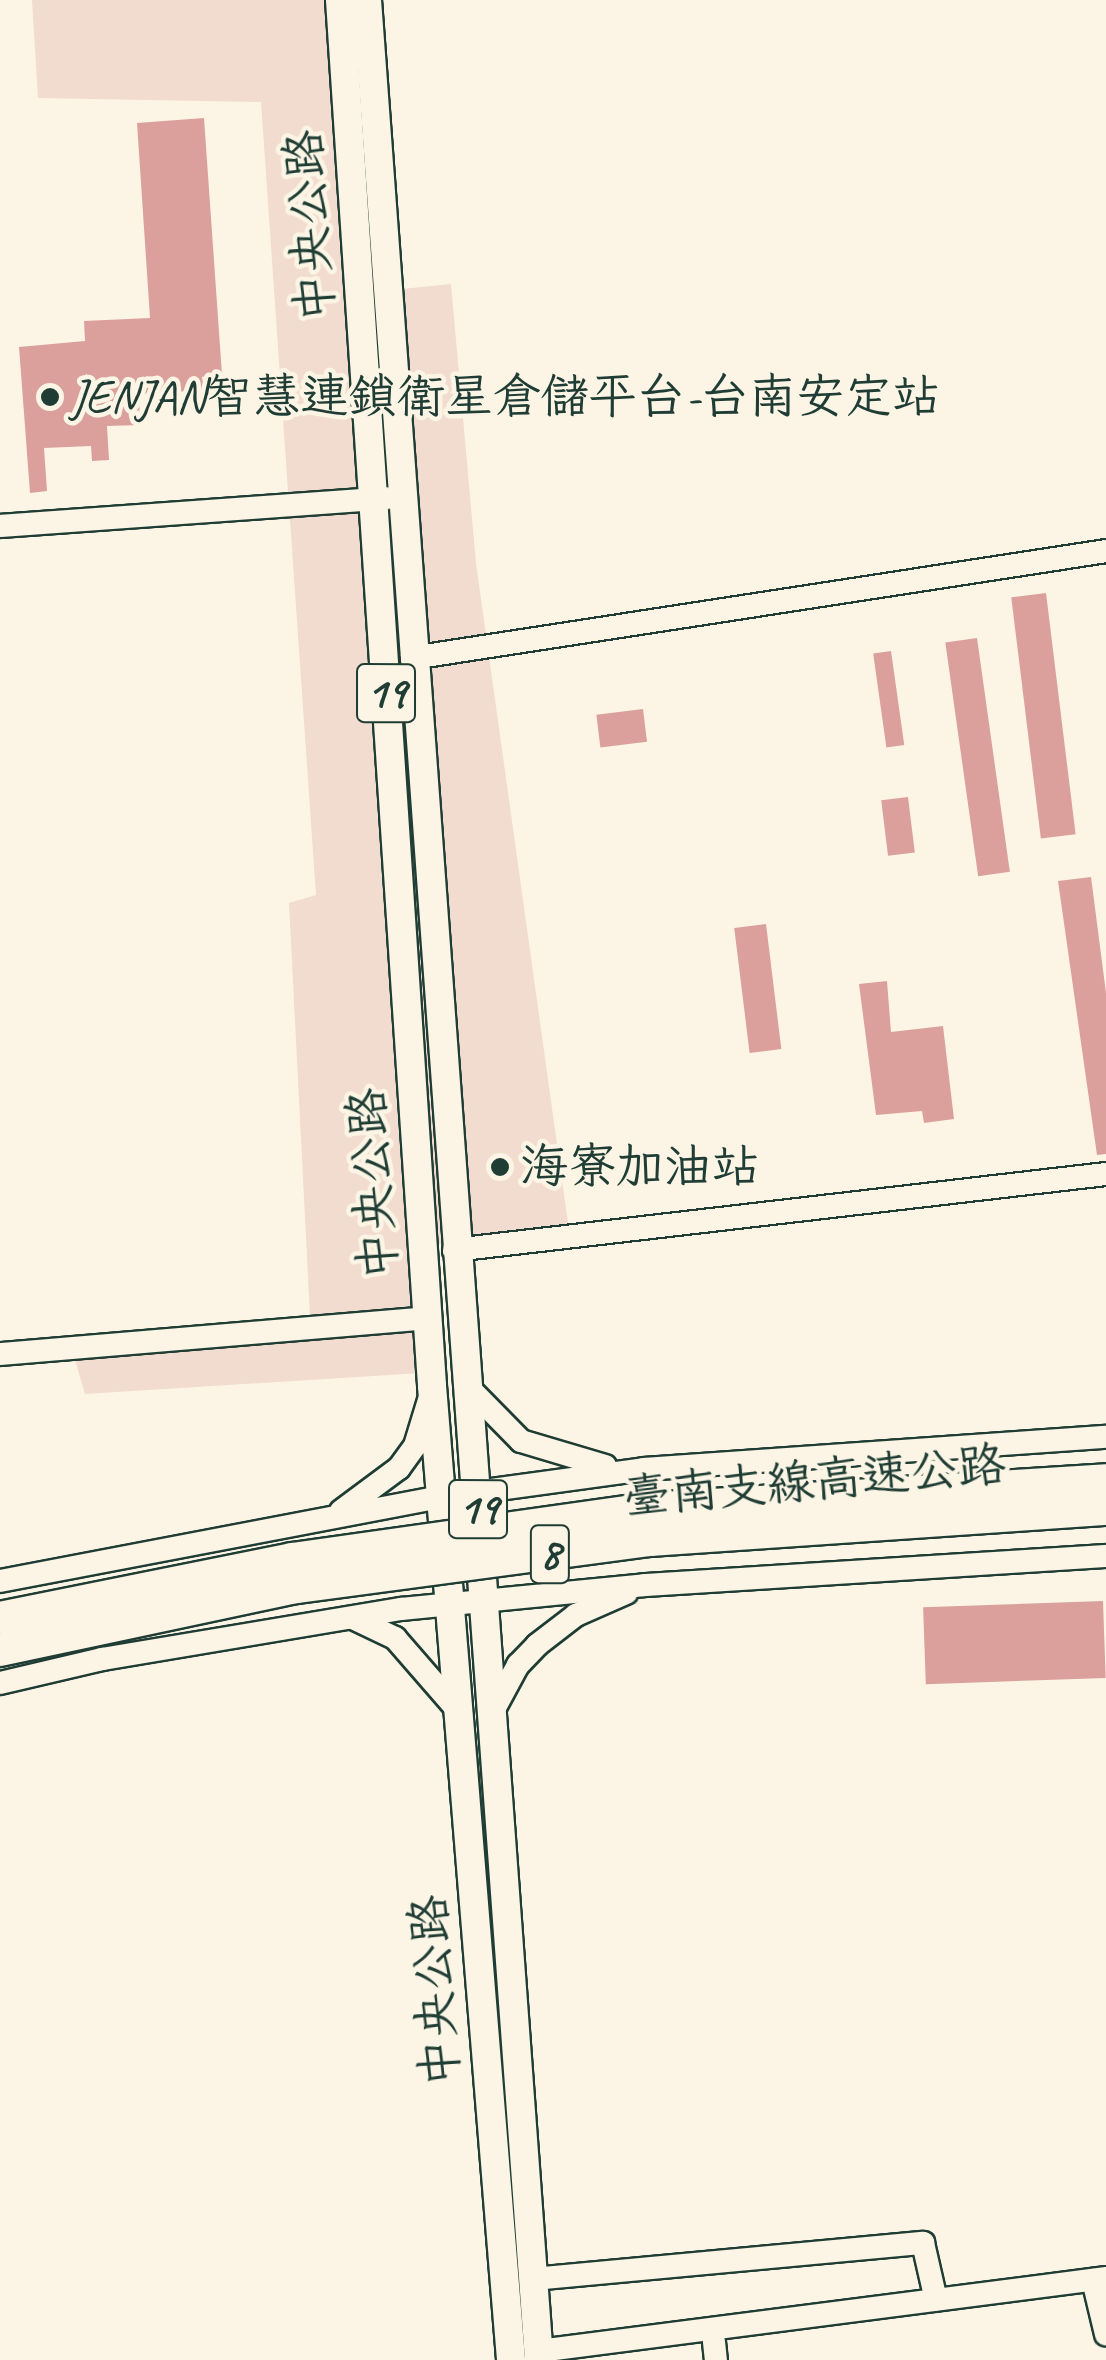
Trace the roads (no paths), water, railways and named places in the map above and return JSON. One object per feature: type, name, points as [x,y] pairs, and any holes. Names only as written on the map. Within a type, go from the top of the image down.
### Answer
[{"type":"highway","name":"臺南支線高速公路","points":[[0,1618],[292,1559],[649,1510],[1106,1480]]},
{"type":"highway","name":"臺南支線高速公路","points":[[0,1650],[297,1587],[612,1546],[1106,1509]]},
{"type":"main road","name":"中央公路","points":[[340,0],[387,498],[412,658],[539,2356]]},
{"type":"main road","name":"中央公路","points":[[367,0],[387,498],[432,1386],[462,1715],[510,2360]]},
{"type":"street","points":[[0,526],[387,498]]},
{"type":"street","points":[[412,658],[1106,551]]},
{"type":"street","points":[[454,1250],[1106,1174]]},
{"type":"street","points":[[0,1354],[428,1318]]},
{"type":"street","points":[[465,1384],[522,1441],[586,1465],[644,1468]]},
{"type":"street","points":[[329,1519],[407,1457],[432,1386]]},
{"type":"street","points":[[0,1581],[440,1497],[644,1468],[1106,1437]]},
{"type":"street","points":[[0,1683],[349,1617],[450,1604],[645,1584],[1106,1556]]},
{"type":"street","points":[[492,1713],[518,1665],[537,1644],[576,1615],[645,1584]]},
{"type":"street","points":[[349,1617],[396,1638],[462,1715]]},
{"type":"street","points":[[533,2279],[924,2243],[936,2300]]},
{"type":"street","points":[[539,2356],[1100,2279],[1106,2334]]},
{"type":"place","name":"JENJAN智慧連鎖衛星倉儲平台-台南安定站","points":[[50,397]]},
{"type":"place","name":"海寮加油站","points":[[500,1167]]}]
